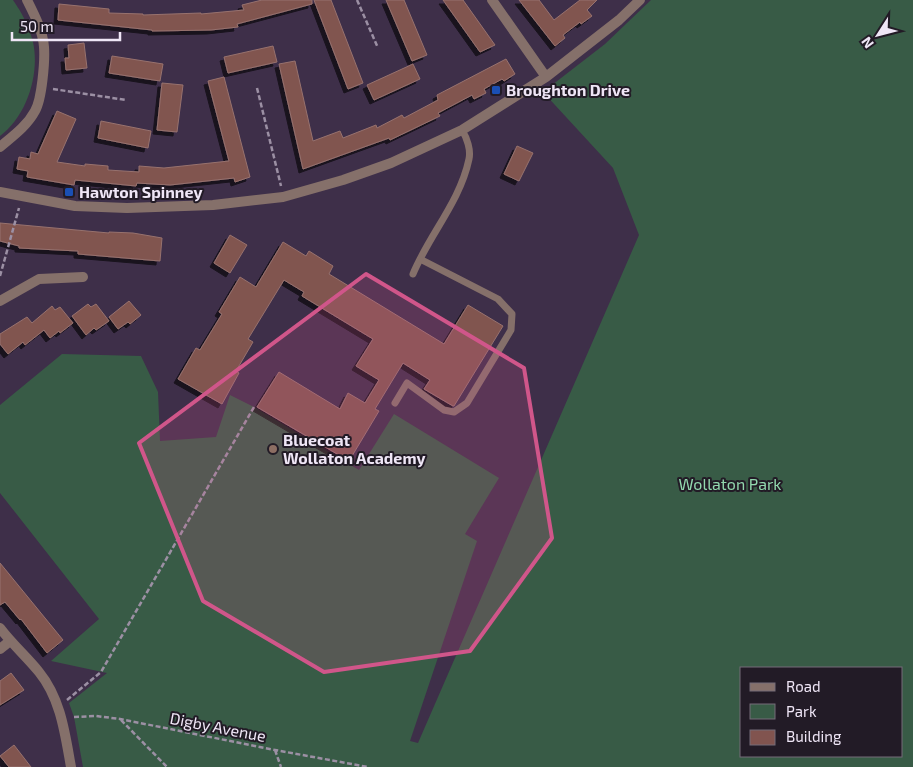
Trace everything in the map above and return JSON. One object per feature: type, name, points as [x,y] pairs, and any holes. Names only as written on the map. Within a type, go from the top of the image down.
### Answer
[{"type":"street","points":[[0,147],[21,130],[35,110],[41,87],[44,46],[34,15],[26,0]]},
{"type":"street","points":[[492,0],[546,77]]},
{"type":"street","points":[[0,192],[75,206],[127,208],[213,205],[283,197],[343,180],[391,162],[462,130],[546,77],[619,20],[640,0]]},
{"type":"street","points":[[0,301],[39,279],[83,277]]},
{"type":"street","points":[[0,628],[40,673],[56,702],[63,721],[71,767]]},
{"type":"street","points":[[0,649],[10,641]]},
{"type":"lane","points":[[413,274],[453,202],[469,158],[467,138],[462,130]]},
{"type":"lane","points":[[395,403],[407,383],[444,410],[454,412],[467,403],[511,330],[512,314],[498,299],[420,259]]},
{"type":"path","points":[[357,0],[378,48]]},
{"type":"path","points":[[41,87],[126,100]]},
{"type":"path","points":[[257,88],[283,197]]},
{"type":"path","points":[[0,276],[22,197]]},
{"type":"path","points":[[56,702],[66,701],[101,672],[254,407]]},
{"type":"path","name":"Digby Avenue","points":[[63,721],[74,717],[96,716],[120,719],[368,767]]},
{"type":"path","points":[[120,719],[167,767]]},
{"type":"path","points":[[275,750],[281,767]]},
{"type":"highlighted area","points":[[366,274],[524,368],[552,538],[470,651],[324,672],[203,601],[139,443]]},
{"type":"green space","points":[[0,0],[13,0],[25,20],[33,42],[35,67],[33,81],[24,106],[18,117],[0,136]]},
{"type":"green space","name":"Wollaton Park","points":[[651,0],[913,0],[913,767],[83,767],[74,717],[69,703],[107,673],[51,661],[99,619],[0,493],[0,405],[62,354],[141,356],[158,392],[160,441],[216,437],[230,395],[254,407],[359,470],[394,414],[499,478],[465,534],[477,541],[410,741],[418,743],[639,235],[613,168],[543,92],[605,44]]},
{"type":"building","points":[[262,0],[312,0],[312,4],[237,24],[238,27],[211,30],[152,31],[58,20],[59,4],[109,9],[109,13],[143,15],[201,14],[244,10],[242,5]]},
{"type":"building","points":[[314,0],[331,0],[363,83],[348,89]]},
{"type":"building","points":[[386,0],[404,0],[427,55],[412,61]]},
{"type":"building","points":[[443,0],[463,0],[495,45],[480,52]]},
{"type":"building","points":[[519,0],[539,0],[554,20],[580,0],[597,0],[587,10],[592,16],[581,24],[580,22],[563,35],[565,38],[555,46]]},
{"type":"building","points":[[84,43],[87,68],[66,70],[65,58],[69,58],[68,45]]},
{"type":"building","points":[[273,46],[277,62],[228,73],[224,57]]},
{"type":"building","points":[[112,56],[163,64],[160,81],[109,73]]},
{"type":"building","points":[[506,59],[515,74],[504,81],[502,79],[484,89],[486,93],[474,99],[472,95],[438,113],[440,116],[390,140],[389,138],[303,169],[279,64],[295,61],[313,141],[340,131],[343,138],[376,125],[377,128],[402,115],[404,118],[438,100],[437,95]]},
{"type":"building","points":[[413,64],[420,79],[374,100],[367,85]]},
{"type":"building","points":[[224,77],[250,177],[235,182],[234,178],[170,185],[137,183],[136,186],[75,180],[74,185],[27,177],[28,171],[17,169],[19,157],[30,159],[31,152],[38,154],[57,111],[76,119],[57,162],[85,166],[85,164],[108,166],[108,170],[139,172],[139,166],[164,168],[229,161],[208,81]]},
{"type":"building","points":[[162,83],[183,85],[177,132],[157,130]]},
{"type":"building","points":[[101,121],[151,131],[148,148],[98,138]]},
{"type":"building","points":[[517,146],[533,153],[519,181],[504,174]]},
{"type":"building","points":[[0,223],[109,233],[133,233],[162,238],[160,261],[78,254],[78,251],[19,248],[19,246],[0,241]]},
{"type":"building","points":[[230,235],[247,245],[230,273],[214,263]]},
{"type":"building","points":[[283,242],[306,256],[309,251],[333,266],[329,274],[444,344],[468,305],[503,326],[454,406],[424,389],[430,380],[403,363],[375,409],[379,411],[349,461],[257,407],[279,372],[340,409],[348,393],[365,403],[379,380],[356,366],[373,339],[302,296],[304,292],[284,280],[248,339],[253,342],[236,371],[239,373],[222,404],[178,379],[196,348],[200,350],[222,314],[219,312],[240,277],[256,287]]},
{"type":"building","points":[[129,301],[141,315],[130,324],[128,322],[118,329],[109,317]]},
{"type":"building","points":[[88,304],[91,307],[96,304],[109,321],[96,330],[94,328],[86,335],[72,316]]},
{"type":"building","points":[[52,306],[55,310],[60,307],[73,323],[50,338],[44,330],[25,345],[23,342],[8,354],[0,344],[0,334],[27,317],[32,323]]},
{"type":"building","points":[[0,563],[63,640],[47,653],[21,619],[5,602],[0,605]]},
{"type":"building","points":[[11,673],[24,690],[0,705],[0,681]]},
{"type":"building","points":[[14,745],[31,767],[9,767],[0,756]]},
{"type":"place","name":"Broughton Drive","points":[[496,90]]},
{"type":"place","name":"Hawton Spinney","points":[[69,192]]},
{"type":"place","name":"Bluecoat Wollaton Academy","points":[[273,449]]}]
